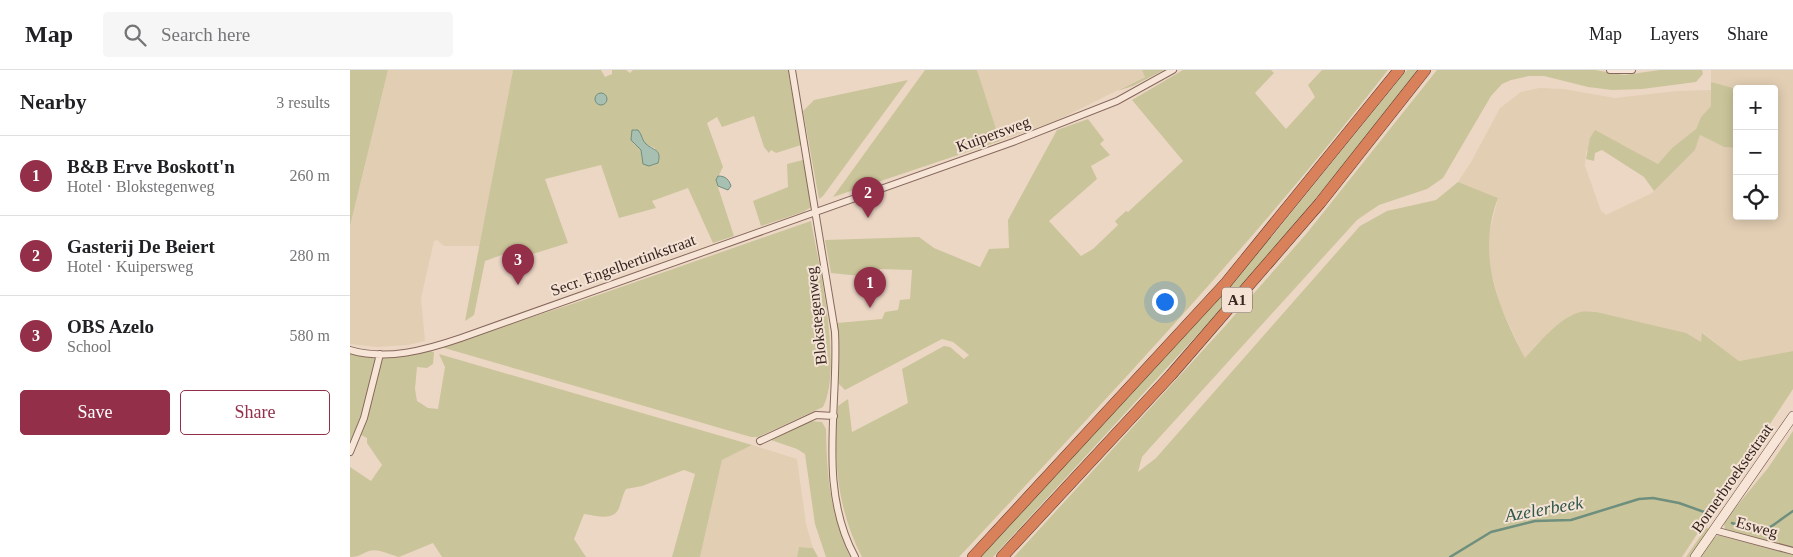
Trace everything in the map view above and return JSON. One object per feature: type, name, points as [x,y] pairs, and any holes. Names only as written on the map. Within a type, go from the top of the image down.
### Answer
[{"type":"highway","name":"A1","points":[[973,557],[1226,283],[1399,70]]},
{"type":"highway","name":"A1","points":[[1002,557],[1172,375],[1320,203],[1425,70]]},
{"type":"main road","name":"Bornerbroeksestraat","points":[[1695,557],[1793,416]]},
{"type":"street","name":"Blokstegenweg","points":[[792,70],[835,332],[834,416],[831,456],[833,488],[842,524],[855,557]]},
{"type":"street","name":"Kuipersweg","points":[[816,212],[1013,142],[1117,102],[1174,70]]},
{"type":"street","points":[[1610,70],[1632,70]]},
{"type":"street","name":"Secr. Engelbertinkstraat","points":[[350,350],[380,354],[437,346],[816,212]]},
{"type":"street","points":[[350,452],[364,418],[380,354]]},
{"type":"street","points":[[760,441],[816,416],[834,416]]},
{"type":"street","name":"Esweg","points":[[1714,530],[1793,551]]},
{"type":"shaded area","points":[[350,70],[388,70],[350,226]]},
{"type":"shaded area","points":[[388,70],[513,70],[480,246],[444,246],[437,240],[434,241],[421,298],[425,341],[408,345],[377,347],[350,344],[350,226]]},
{"type":"shaded area","points":[[513,70],[601,70],[605,77],[612,74],[612,70],[626,70],[630,73],[633,70],[788,70],[801,145],[776,153],[771,150],[769,153],[764,147],[754,116],[722,127],[717,117],[707,123],[723,167],[716,181],[734,236],[713,243],[688,188],[652,201],[656,208],[619,218],[601,165],[545,179],[568,243],[510,261],[507,253],[485,261],[474,315],[465,321]],"holes":[[[634,129],[642,137],[645,144],[655,148],[655,165],[649,166],[642,158],[641,149],[634,144],[631,135]]]},
{"type":"shaded area","points":[[925,70],[977,70],[1000,141],[833,197]]},
{"type":"shaded area","points":[[977,70],[1142,70],[1146,76],[1058,120],[1000,141]]},
{"type":"shaded area","points":[[1142,70],[1164,70],[1133,86],[1117,91],[1145,77]]},
{"type":"shaded area","points":[[1183,70],[1271,70],[1274,73],[1255,93],[1286,129],[1315,97],[1308,85],[1322,70],[1388,70],[1233,258],[959,557],[862,557],[847,521],[842,502],[836,445],[838,406],[848,399],[852,432],[908,403],[902,369],[944,346],[950,347],[964,359],[969,355],[953,342],[942,339],[845,390],[839,384],[837,323],[882,319],[885,312],[898,310],[900,300],[910,299],[912,270],[880,269],[879,278],[831,273],[825,240],[919,237],[934,248],[980,267],[989,249],[1009,248],[1008,220],[1057,130],[1088,119],[1104,140],[1100,144],[1110,155],[1091,166],[1097,179],[1049,221],[1081,256],[1093,249],[1118,225],[1115,221],[1126,211],[1128,212],[1183,161],[1132,100]]},
{"type":"shaded area","points":[[1407,70],[1418,70],[1347,161],[1243,285],[993,557],[981,557],[1270,239]]},
{"type":"shaded area","points":[[1437,70],[1595,70],[1624,75],[1660,70],[1702,70],[1703,74],[1696,82],[1642,89],[1612,90],[1588,87],[1544,76],[1529,76],[1502,84],[1491,96],[1443,178],[1427,189],[1379,205],[1357,220],[1148,450],[1142,457],[1138,472],[1156,458],[1360,226],[1387,211],[1436,200],[1458,182],[1498,198],[1489,240],[1493,280],[1506,320],[1525,358],[1557,325],[1580,312],[1596,312],[1686,333],[1701,342],[1702,333],[1739,361],[1793,351],[1793,389],[1682,557],[1014,557],[1226,325],[1307,233]]},
{"type":"shaded area","points":[[1711,70],[1793,70],[1793,351],[1739,361],[1703,333],[1701,342],[1581,312],[1571,315],[1536,345],[1525,359],[1500,305],[1488,260],[1489,234],[1498,198],[1458,182],[1500,108],[1521,92],[1539,88],[1564,89],[1615,98],[1677,91],[1711,90],[1711,106],[1701,117],[1696,129],[1672,148],[1658,164],[1621,144],[1586,151],[1585,166],[1601,211],[1606,215],[1652,193],[1695,150],[1700,135],[1724,147],[1733,148],[1733,220],[1778,220],[1778,85],[1733,85],[1733,88],[1711,82]]},
{"type":"shaded area","points":[[908,80],[819,199],[803,111],[814,100]]},
{"type":"shaded area","points":[[1711,82],[1733,88],[1733,148],[1724,147],[1700,135],[1695,150],[1654,191],[1644,177],[1602,150],[1595,153],[1594,161],[1586,159],[1590,138],[1595,130],[1658,164],[1672,148],[1696,129],[1701,117],[1711,106]]},
{"type":"shaded area","points":[[601,93],[607,99],[601,105],[595,99]]},
{"type":"shaded area","points":[[632,130],[638,130],[645,143],[658,153],[658,163],[649,166],[643,164],[641,150],[631,140]]},
{"type":"shaded area","points":[[803,160],[813,206],[803,212],[761,226],[753,201],[788,187],[787,164]]},
{"type":"shaded area","points":[[718,176],[728,180],[731,186],[728,190],[718,186],[716,180]]},
{"type":"shaded area","points":[[811,221],[824,289],[830,343],[831,368],[829,390],[823,407],[758,437],[751,437],[441,347],[575,303]]},
{"type":"shaded area","points":[[350,352],[378,356],[359,422],[350,442]]},
{"type":"shaded area","points":[[434,352],[433,364],[427,368],[417,367],[415,389],[417,401],[428,408],[438,409],[445,367],[439,354],[752,445],[722,460],[700,557],[672,557],[695,474],[684,470],[642,486],[626,489],[618,510],[611,516],[600,517],[584,514],[574,539],[586,557],[442,557],[433,543],[399,557],[372,550],[350,557],[350,467],[371,481],[382,465],[367,443],[367,438],[361,435],[383,356]]},
{"type":"shaded area","points":[[809,421],[822,422],[826,429],[827,464],[831,494],[838,524],[850,557],[826,557],[815,524],[805,454],[797,449],[771,440]]},
{"type":"shaded area","points":[[1793,431],[1793,549],[1725,529],[1724,524],[1727,518],[1768,468]]},
{"type":"shaded area","points":[[752,445],[797,459],[806,524],[813,548],[799,547],[797,557],[700,557],[722,460]]},
{"type":"shaded area","points":[[1706,528],[1710,529],[1691,557],[1686,557]]},
{"type":"shaded area","points":[[1718,535],[1793,555],[1793,557],[1700,557],[1712,539]]},
{"type":"shaded area","points":[[799,547],[813,548],[818,557],[797,557]]},
{"type":"waterway","name":"Azelerbeek","points":[[1450,557],[1491,532],[1535,521],[1571,520],[1639,499],[1653,498],[1679,503],[1707,513]]},
{"type":"waterway","name":"Azelerbeek","points":[[1732,523],[1753,529],[1766,529],[1793,511]]},
{"type":"place","name":"Gasterij De Beiert","points":[[868,218]]},
{"type":"place","name":"OBS Azelo","points":[[518,285]]},
{"type":"place","name":"B&B Erve Boskott'n","points":[[870,308]]}]
